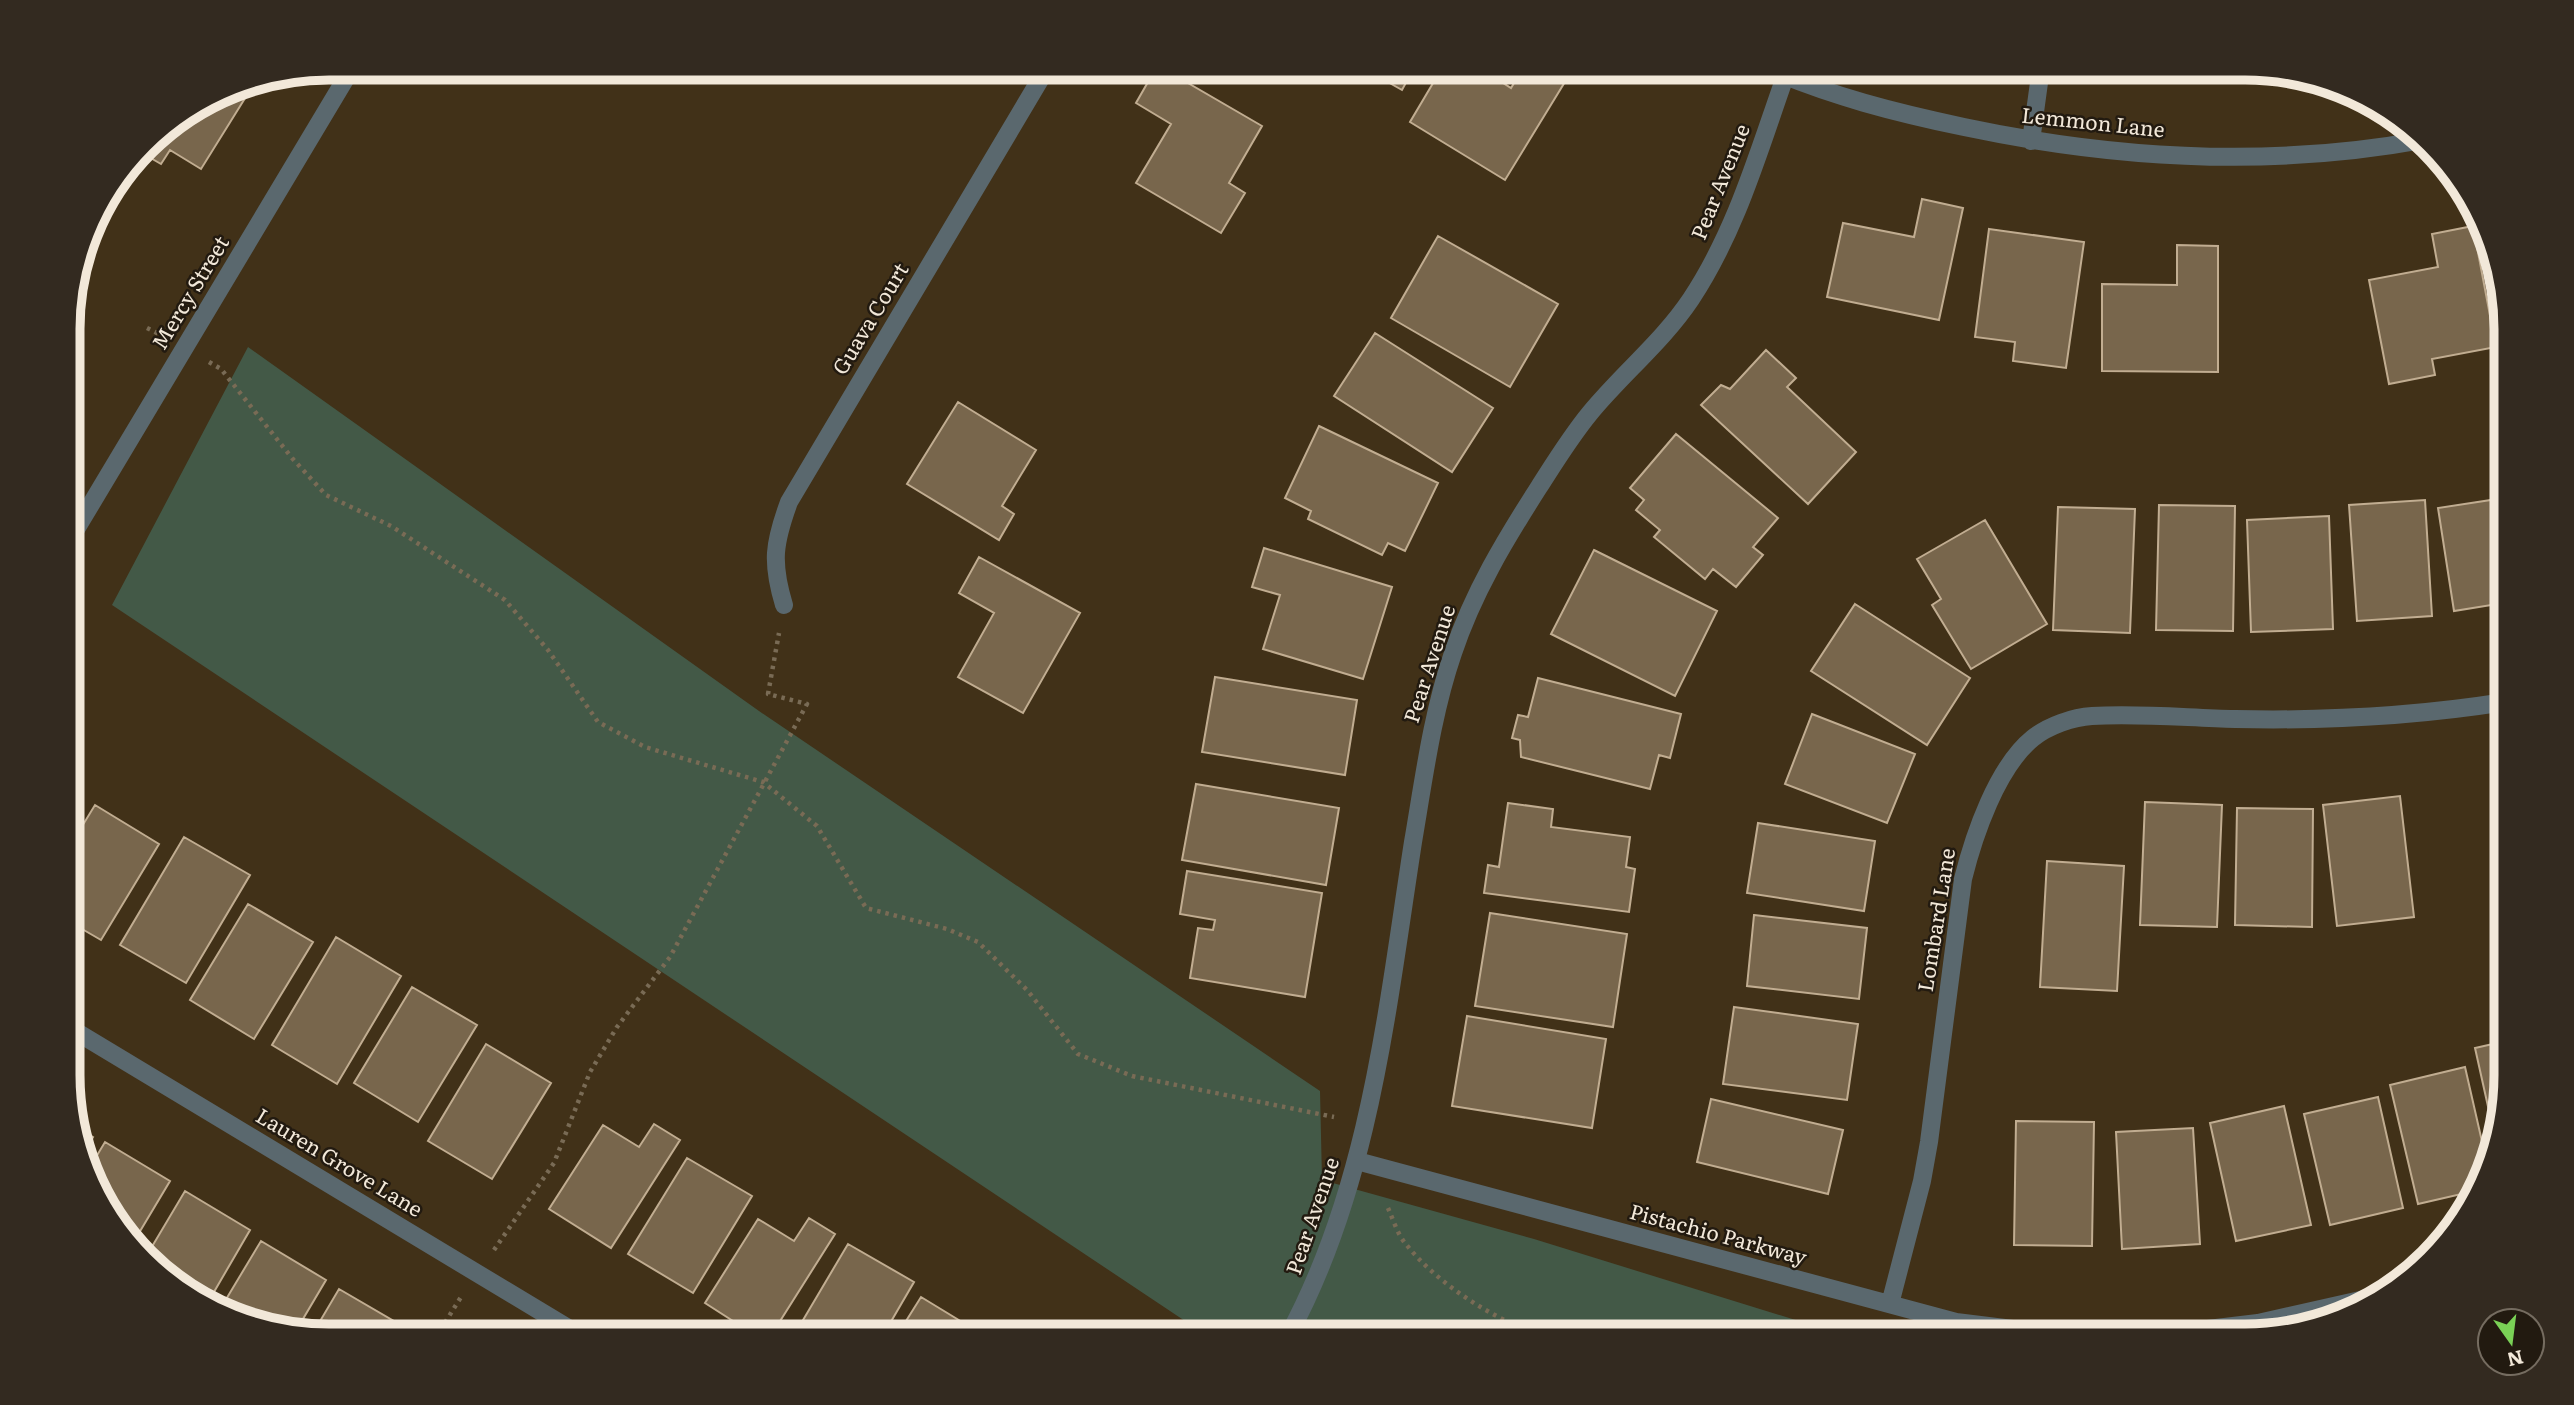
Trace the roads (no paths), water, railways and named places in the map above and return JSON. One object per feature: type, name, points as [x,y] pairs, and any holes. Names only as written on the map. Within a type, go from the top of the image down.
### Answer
[{"type":"street","name":"Mercy Street","points":[[81,522],[345,80]]},
{"type":"street","name":"Guava Court","points":[[784,605],[775,576],[774,553],[779,528],[789,502],[1040,80]]},
{"type":"street","name":"Pear Avenue","points":[[1294,1324],[1330,1243],[1357,1161],[1379,1060],[1432,727],[1460,634],[1493,562],[1570,439],[1680,313],[1711,267],[1731,228],[1785,80]]},
{"type":"street","name":"Lemmon Lane","points":[[1795,80],[1892,112],[2031,141],[2115,152],[2239,158],[2378,148],[2409,142]]},
{"type":"street","points":[[2031,141],[2039,80]]},
{"type":"street","name":"Lombard Lane","points":[[1890,1304],[1922,1181],[1929,1142],[1963,878],[1985,809],[2017,754],[2034,738],[2052,727],[2090,716],[2292,719],[2416,712],[2494,703]]},
{"type":"street","name":"Lauren Grove Lane","points":[[80,1034],[561,1324]]},
{"type":"street","name":"Pistachio Parkway","points":[[1357,1161],[1956,1322],[1972,1324]]},
{"type":"street","points":[[2250,1324],[2294,1320]]}]
